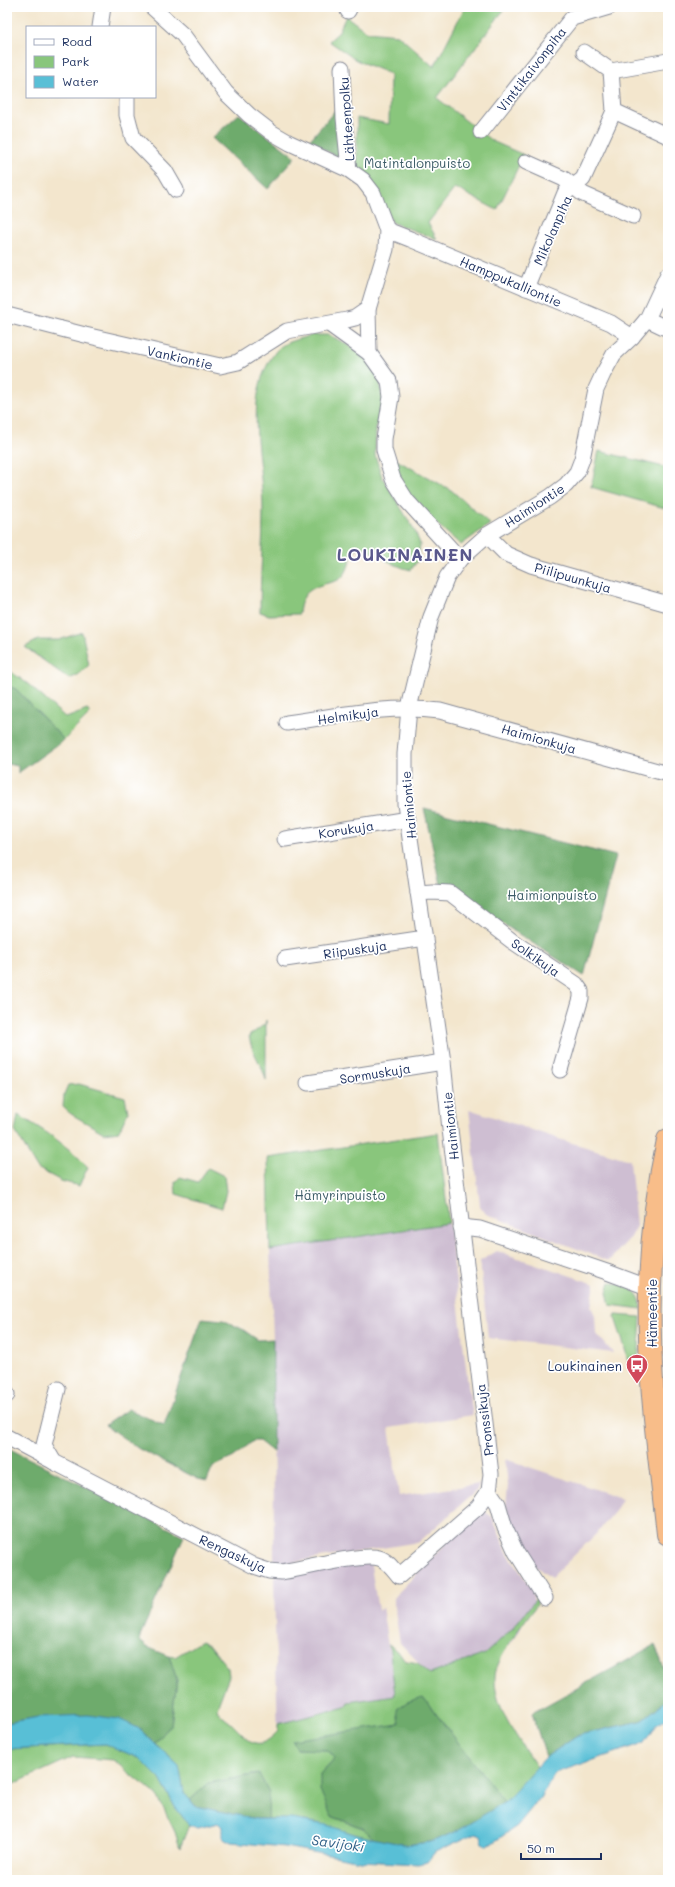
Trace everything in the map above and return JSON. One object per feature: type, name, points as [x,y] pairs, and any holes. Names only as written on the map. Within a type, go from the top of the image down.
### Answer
[{"type":"highway","name":"Hämeentie","points":[[668,1140],[654,1234],[650,1288],[650,1336],[653,1398],[668,1534]]},
{"type":"street","points":[[100,26],[103,7]]},
{"type":"street","points":[[152,7],[184,35],[226,93],[249,115],[271,132],[290,143],[350,170],[363,180],[373,193],[387,230],[386,249],[368,309],[369,353]]},
{"type":"street","name":"Vinttikaivonpiha","points":[[481,132],[572,18],[609,7]]},
{"type":"street","points":[[584,52],[611,71],[668,60]]},
{"type":"street","name":"Lähteenpolku","points":[[342,68],[344,118],[350,170]]},
{"type":"street","points":[[611,71],[614,112],[668,136]]},
{"type":"street","points":[[127,98],[127,115],[133,138],[165,171],[176,190]]},
{"type":"street","name":"Mikolanpiha","points":[[526,288],[565,193],[583,179],[614,112]]},
{"type":"street","points":[[526,162],[564,179],[583,194],[633,216]]},
{"type":"street","name":"Hamppukalliontie","points":[[387,230],[410,238],[611,323],[632,337]]},
{"type":"street","name":"Haimiontie","points":[[461,1227],[443,1062],[405,804],[405,754],[410,708],[431,617],[448,577],[460,560],[487,535],[550,497],[566,485],[577,472],[582,459],[596,389],[614,354],[632,337],[647,318],[668,274]]},
{"type":"street","name":"Vankiontie","points":[[7,315],[85,335],[220,366],[238,362],[287,331],[355,318],[368,309]]},
{"type":"street","points":[[647,318],[668,329]]},
{"type":"street","points":[[329,324],[369,353],[388,381],[391,397],[384,439],[384,450],[393,479],[407,501],[460,560]]},
{"type":"street","name":"Piilipuunkuja","points":[[487,535],[506,554],[532,565],[668,604]]},
{"type":"street","name":"Helmikuja","points":[[287,723],[410,708]]},
{"type":"street","name":"Haimionkuja","points":[[410,708],[440,711],[668,774]]},
{"type":"street","name":"Korukuja","points":[[285,839],[408,819]]},
{"type":"street","name":"Solkikuja","points":[[418,893],[450,893],[512,941],[576,984],[581,992],[581,998],[560,1070]]},
{"type":"street","name":"Riipuskuja","points":[[285,959],[425,938]]},
{"type":"street","name":"Sormuskuja","points":[[308,1083],[443,1062]]},
{"type":"street","points":[[461,1227],[480,1229],[650,1288]]},
{"type":"street","name":"Pronssikuja","points":[[461,1227],[491,1474],[489,1492]]},
{"type":"street","points":[[54,1462],[44,1444],[58,1389]]},
{"type":"street","points":[[7,1437],[54,1462]]},
{"type":"street","name":"Rengaskuja","points":[[54,1462],[254,1566],[269,1571],[282,1572],[362,1557],[379,1558],[390,1565],[399,1576],[478,1507],[489,1492]]},
{"type":"street","points":[[489,1492],[498,1504],[504,1528],[516,1552],[545,1598]]},
{"type":"shaded area","points":[[469,1109],[562,1140],[630,1160],[636,1226],[629,1239],[609,1261],[486,1214],[480,1206]]},
{"type":"shaded area","points":[[449,1223],[468,1385],[473,1415],[389,1428],[399,1496],[480,1484],[476,1491],[419,1542],[277,1565],[274,1559],[273,1339],[270,1250]]},
{"type":"shaded area","points":[[497,1251],[595,1284],[591,1307],[595,1315],[596,1333],[613,1353],[488,1338],[480,1261]]},
{"type":"shaded area","points":[[505,1459],[622,1498],[616,1510],[596,1534],[551,1578],[530,1562],[513,1536],[506,1506],[508,1485]]},
{"type":"shaded area","points":[[483,1510],[492,1517],[507,1552],[532,1590],[534,1603],[519,1632],[495,1664],[480,1727],[400,1643],[393,1598],[470,1519]]},
{"type":"shaded area","points":[[370,1560],[378,1610],[382,1607],[400,1724],[278,1742],[274,1583],[276,1575]]},
{"type":"green space","name":"Matintalonpuisto","points":[[465,7],[506,7],[437,98],[492,141],[524,155],[497,210],[455,188],[428,223],[437,239],[393,223],[357,170],[357,118],[389,124],[390,74],[356,60],[329,41],[338,33],[346,16],[367,32],[398,35],[434,67]]},
{"type":"green space","points":[[338,107],[343,160],[309,141]]},
{"type":"green space","points":[[239,114],[295,157],[268,189],[212,138]]},
{"type":"green space","points":[[312,335],[329,335],[350,346],[372,364],[380,381],[383,400],[376,429],[375,455],[382,477],[415,531],[420,544],[418,560],[411,570],[358,547],[344,576],[339,580],[311,589],[304,596],[299,614],[269,615],[260,612],[263,511],[256,428],[259,388],[265,369],[279,348],[292,341]]},
{"type":"green space","points":[[599,451],[668,468],[668,509],[591,487]]},
{"type":"green space","points":[[391,457],[451,490],[490,524],[461,545],[416,506],[399,482]]},
{"type":"green space","points":[[82,632],[89,665],[78,675],[69,679],[25,647],[38,640],[59,640]]},
{"type":"green space","points":[[7,669],[28,684],[66,718],[87,710],[91,713],[64,740],[16,689],[7,686]]},
{"type":"green space","points":[[7,686],[16,689],[64,740],[18,773],[18,766],[7,764]]},
{"type":"green space","name":"Haimionpuisto","points":[[424,808],[616,856],[584,976],[492,917],[463,891],[441,885]]},
{"type":"green space","points":[[266,1020],[266,1080],[250,1042],[249,1036],[265,1024]]},
{"type":"green space","points":[[79,1084],[125,1097],[128,1112],[119,1131],[104,1133],[71,1114],[63,1107],[64,1094],[68,1085]]},
{"type":"green space","points":[[18,1115],[55,1138],[88,1167],[79,1186],[61,1181],[37,1168],[15,1131]]},
{"type":"green space","name":"Hämyrinpuisto","points":[[438,1133],[449,1223],[270,1250],[268,1158]]},
{"type":"green space","points":[[208,1168],[224,1176],[226,1191],[222,1208],[176,1194],[175,1182],[180,1177],[198,1182]]},
{"type":"green space","points":[[610,1282],[628,1287],[636,1293],[641,1302],[642,1309],[610,1305],[607,1292]]},
{"type":"green space","points":[[616,1315],[641,1317],[638,1364],[629,1366],[615,1318]]},
{"type":"green space","points":[[202,1318],[223,1320],[242,1329],[258,1340],[273,1339],[273,1452],[259,1441],[253,1441],[234,1457],[213,1467],[207,1481],[198,1479],[139,1449],[105,1425],[128,1409],[164,1425]]},
{"type":"green space","points":[[7,1445],[12,1450],[184,1536],[140,1636],[140,1641],[147,1647],[169,1656],[177,1680],[171,1725],[155,1743],[138,1728],[38,1717],[7,1723]]},
{"type":"green space","points":[[539,1595],[537,1604],[505,1651],[497,1667],[495,1679],[496,1692],[507,1720],[537,1767],[505,1803],[423,1697],[400,1724],[297,1749],[328,1750],[335,1758],[320,1774],[331,1816],[363,1828],[374,1839],[313,1822],[268,1819],[269,1792],[258,1774],[209,1783],[190,1800],[184,1793],[179,1766],[155,1743],[171,1725],[177,1680],[169,1656],[175,1657],[201,1641],[209,1645],[228,1668],[229,1676],[217,1708],[219,1713],[248,1740],[259,1743],[271,1738],[278,1731],[278,1724],[345,1707],[348,1702],[395,1695],[389,1644],[407,1661],[418,1663],[430,1674],[485,1654],[512,1629]]},
{"type":"green space","points":[[655,1645],[668,1678],[668,1699],[641,1721],[579,1735],[546,1757],[532,1713]]},
{"type":"green space","points":[[423,1697],[505,1803],[455,1832],[431,1842],[406,1845],[374,1839],[363,1828],[331,1816],[320,1790],[320,1774],[335,1758],[328,1750],[297,1749],[292,1740],[399,1724],[397,1709],[407,1702]]},
{"type":"green space","points":[[105,1744],[139,1758],[160,1779],[175,1807],[189,1825],[180,1848],[175,1832],[157,1795],[113,1760],[73,1757],[7,1787],[7,1749]]},
{"type":"green space","points":[[259,1774],[269,1792],[268,1819],[256,1819],[195,1806],[190,1800],[209,1783]]},
{"type":"water","name":"Savijoki","points":[[668,1699],[668,1718],[655,1726],[644,1743],[555,1773],[540,1798],[517,1826],[488,1846],[483,1843],[481,1835],[476,1833],[435,1852],[427,1862],[419,1864],[361,1861],[285,1847],[231,1842],[222,1837],[222,1827],[218,1823],[198,1828],[189,1825],[175,1807],[160,1779],[139,1758],[105,1744],[7,1749],[7,1723],[38,1717],[88,1715],[119,1719],[138,1728],[179,1766],[184,1792],[195,1806],[256,1819],[291,1819],[327,1825],[357,1835],[406,1845],[431,1842],[455,1832],[505,1802],[546,1757],[579,1735],[641,1721]]},
{"type":"place","name":"Loukinainen","points":[[637,1384]]},
{"type":"district","name":"LOUKINAINEN","points":[[405,554]]}]
